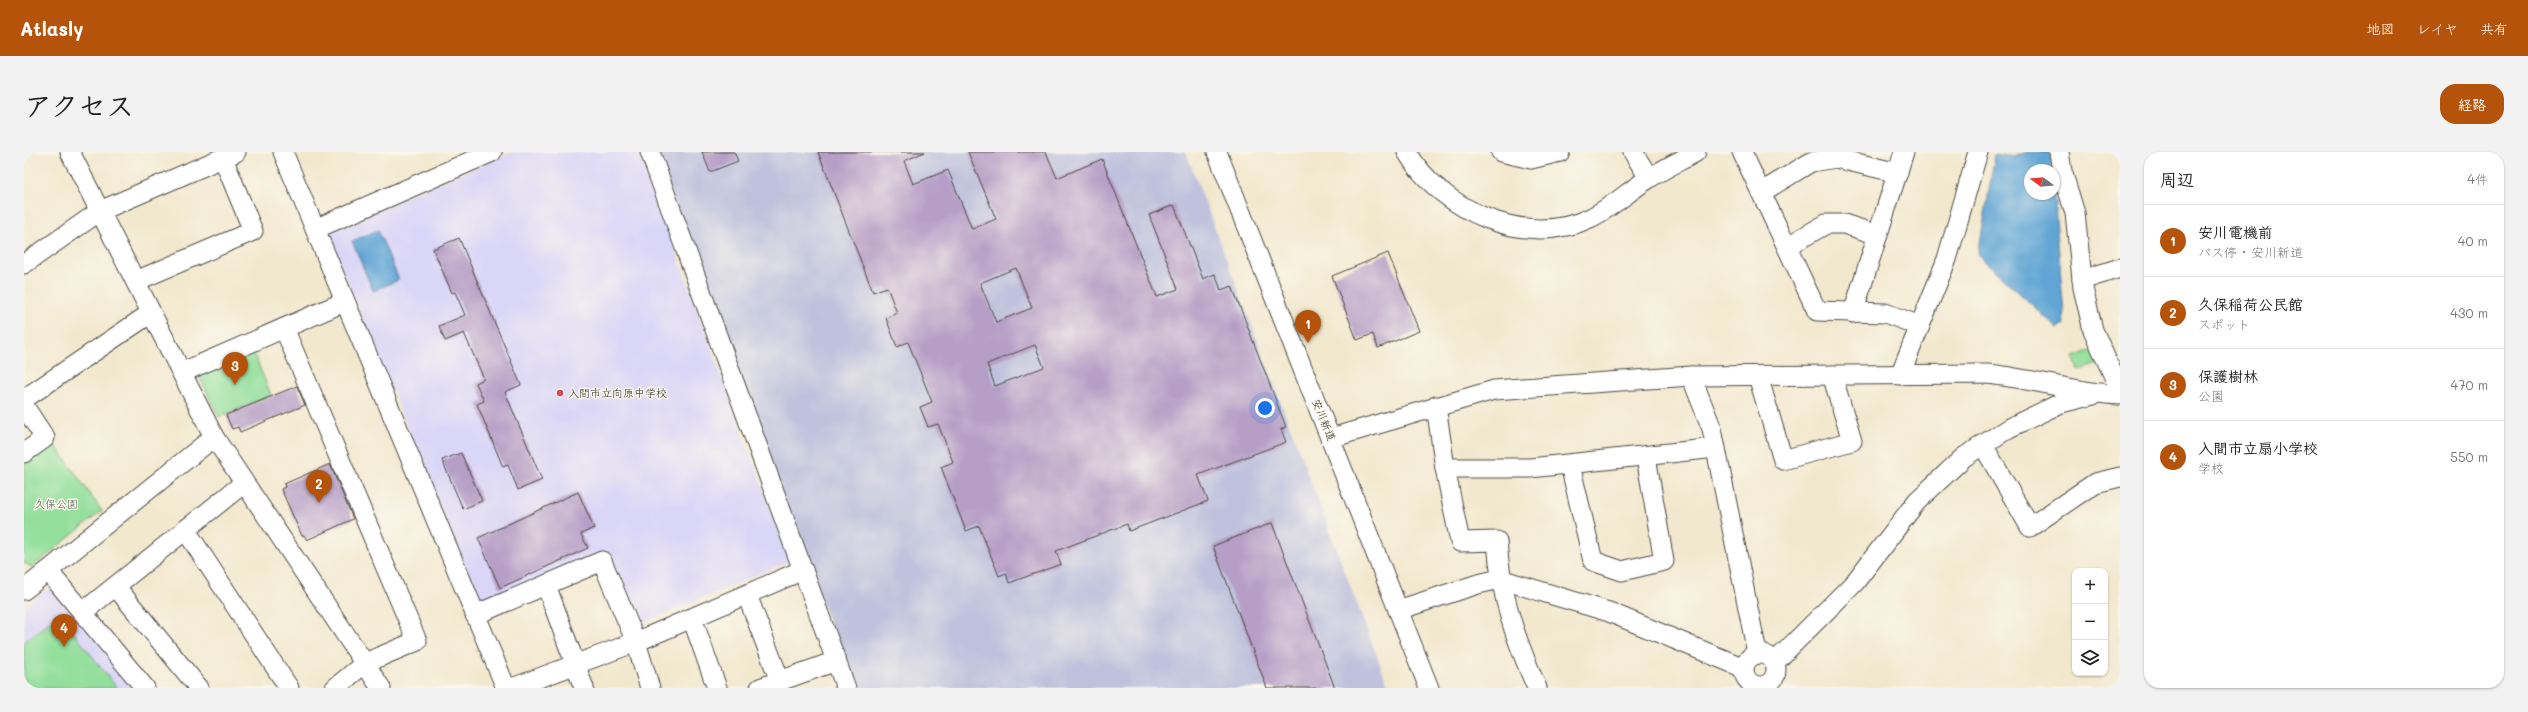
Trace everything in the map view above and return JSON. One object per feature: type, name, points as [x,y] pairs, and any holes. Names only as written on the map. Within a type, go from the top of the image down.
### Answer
[{"type":"street","points":[[70,152],[151,313],[183,372],[214,437],[381,688]]},
{"type":"street","points":[[283,152],[344,302],[506,688]]},
{"type":"street","points":[[315,229],[492,152]]},
{"type":"street","points":[[650,152],[846,688]]},
{"type":"street","name":"安川新道","points":[[1217,152],[1429,688]]},
{"type":"street","points":[[1407,152],[1415,166],[1445,197],[1485,218],[1504,224],[1525,227],[1567,225],[1590,218],[1649,178],[1696,152]]},
{"type":"street","points":[[1501,152],[1531,159],[1560,152]]},
{"type":"street","points":[[1633,152],[1649,178]]},
{"type":"street","points":[[1742,152],[1788,246],[1817,311],[1886,313],[1920,326]]},
{"type":"street","points":[[1853,313],[1904,152]]},
{"type":"street","points":[[1900,375],[1947,259],[1978,152]]},
{"type":"street","points":[[2059,152],[2062,171],[2075,213],[2082,280],[2093,330],[2120,390]]},
{"type":"street","points":[[24,264],[100,211],[229,155],[253,231],[136,281]]},
{"type":"street","points":[[1762,192],[1811,162],[1836,158],[1898,173]]},
{"type":"street","points":[[1788,246],[1826,224],[1844,224],[1878,235]]},
{"type":"street","points":[[2082,280],[2120,268]]},
{"type":"street","points":[[183,372],[344,302]]},
{"type":"street","points":[[24,399],[151,313]]},
{"type":"street","points":[[284,328],[417,641],[365,663],[335,688]]},
{"type":"street","points":[[1331,438],[1494,390],[1691,376],[1995,374],[2018,377],[2098,394],[2120,394]]},
{"type":"street","points":[[1691,376],[1712,429],[1757,653]]},
{"type":"street","points":[[1758,376],[1783,460],[1852,441],[1832,376]]},
{"type":"street","points":[[1775,662],[1855,582],[1917,502],[1964,457],[2009,428],[2061,402],[2098,394]]},
{"type":"street","points":[[24,406],[45,438],[24,453]]},
{"type":"street","points":[[1436,406],[1445,468],[1460,542],[1497,540],[1500,579],[1516,642],[1537,688]]},
{"type":"street","points":[[26,583],[49,572],[214,437]]},
{"type":"street","points":[[1983,445],[2030,527],[2095,483],[2120,477]]},
{"type":"street","points":[[1445,468],[1530,468],[1646,457],[1716,448]]},
{"type":"street","points":[[1570,465],[1593,561],[1622,571],[1664,561],[1646,457]]},
{"type":"street","points":[[83,612],[244,483]]},
{"type":"street","points":[[185,529],[289,688]]},
{"type":"street","points":[[475,615],[602,561],[636,642],[650,688]]},
{"type":"street","points":[[512,688],[636,642],[803,570]]},
{"type":"street","points":[[49,572],[145,688]]},
{"type":"street","points":[[1398,610],[1478,584],[1500,579],[1609,612],[1745,679],[1762,686],[1780,684],[1776,672],[1775,662],[1767,655],[1757,653],[1748,658],[1745,679]]},
{"type":"street","points":[[546,585],[584,688]]},
{"type":"street","points":[[116,587],[199,688]]},
{"type":"street","points":[[747,595],[780,681]]},
{"type":"street","points":[[692,618],[717,688]]},
{"type":"street","points":[[760,688],[836,661]]},
{"type":"shaded area","name":"入間市立向原中学校","points":[[513,152],[639,152],[790,561],[634,627],[604,555],[482,608],[326,230]]},
{"type":"shaded area","points":[[656,152],[1186,152],[1389,688],[853,688]]},
{"type":"shaded area","points":[[45,590],[56,590],[136,688],[24,688],[24,607]]},
{"type":"green space","points":[[252,349],[271,395],[219,417],[199,376],[200,372]]},
{"type":"green space","points":[[2094,349],[2101,363],[2078,371],[2074,357]]},
{"type":"green space","name":"久保公園","points":[[53,442],[102,511],[32,567],[24,563],[24,462]]},
{"type":"green space","points":[[59,614],[117,688],[24,688],[24,642]]},
{"type":"water","points":[[2026,152],[2050,152],[2051,164],[2024,164],[2024,200],[2055,200],[2065,325],[2058,329],[1978,255],[1995,154],[2014,157]]},
{"type":"water","points":[[378,230],[399,280],[373,291],[352,241]]},
{"type":"building","points":[[702,152],[734,152],[738,161],[710,172]]},
{"type":"building","points":[[818,152],[925,152],[904,161],[913,184],[948,170],[972,229],[996,219],[968,152],[1046,152],[1057,178],[1102,159],[1157,297],[1178,289],[1149,215],[1174,205],[1203,279],[1215,274],[1221,290],[1232,286],[1286,427],[1281,429],[1286,442],[1198,475],[1208,501],[1129,531],[1127,524],[1056,551],[1061,564],[1009,583],[1006,573],[999,576],[979,526],[966,531],[941,467],[953,462],[938,424],[928,427],[920,407],[932,402],[908,342],[897,347],[886,318],[897,313],[887,287],[873,292]],"holes":[[[1016,268],[1032,308],[996,322],[980,283]],[[1035,345],[1044,367],[995,386],[987,364]]]},
{"type":"building","points":[[459,238],[521,385],[505,392],[542,480],[518,490],[508,465],[503,467],[477,404],[484,401],[476,383],[484,379],[464,333],[445,341],[439,326],[465,315],[455,292],[452,293],[433,249]]},
{"type":"building","points":[[1388,253],[1419,331],[1378,348],[1373,334],[1357,340],[1332,276]]},
{"type":"building","points":[[297,386],[305,405],[240,432],[238,427],[232,429],[226,415]]},
{"type":"building","points":[[461,453],[482,501],[463,509],[442,460]]},
{"type":"building","points":[[330,464],[353,519],[307,540],[304,535],[302,536],[281,489],[285,487],[284,484]]},
{"type":"building","points":[[578,492],[594,528],[581,534],[588,548],[500,588],[478,538]]},
{"type":"building","points":[[1272,523],[1335,688],[1267,688],[1213,546]]},
{"type":"place","name":"安川電機前","points":[[1308,343]]},
{"type":"place","name":"保護樹林","points":[[235,385]]},
{"type":"place","name":"入間市立向原中学校","points":[[560,393]]},
{"type":"place","name":"久保稲荷公民館","points":[[319,503]]},
{"type":"place","name":"入間市立扇小学校","points":[[64,647]]}]
